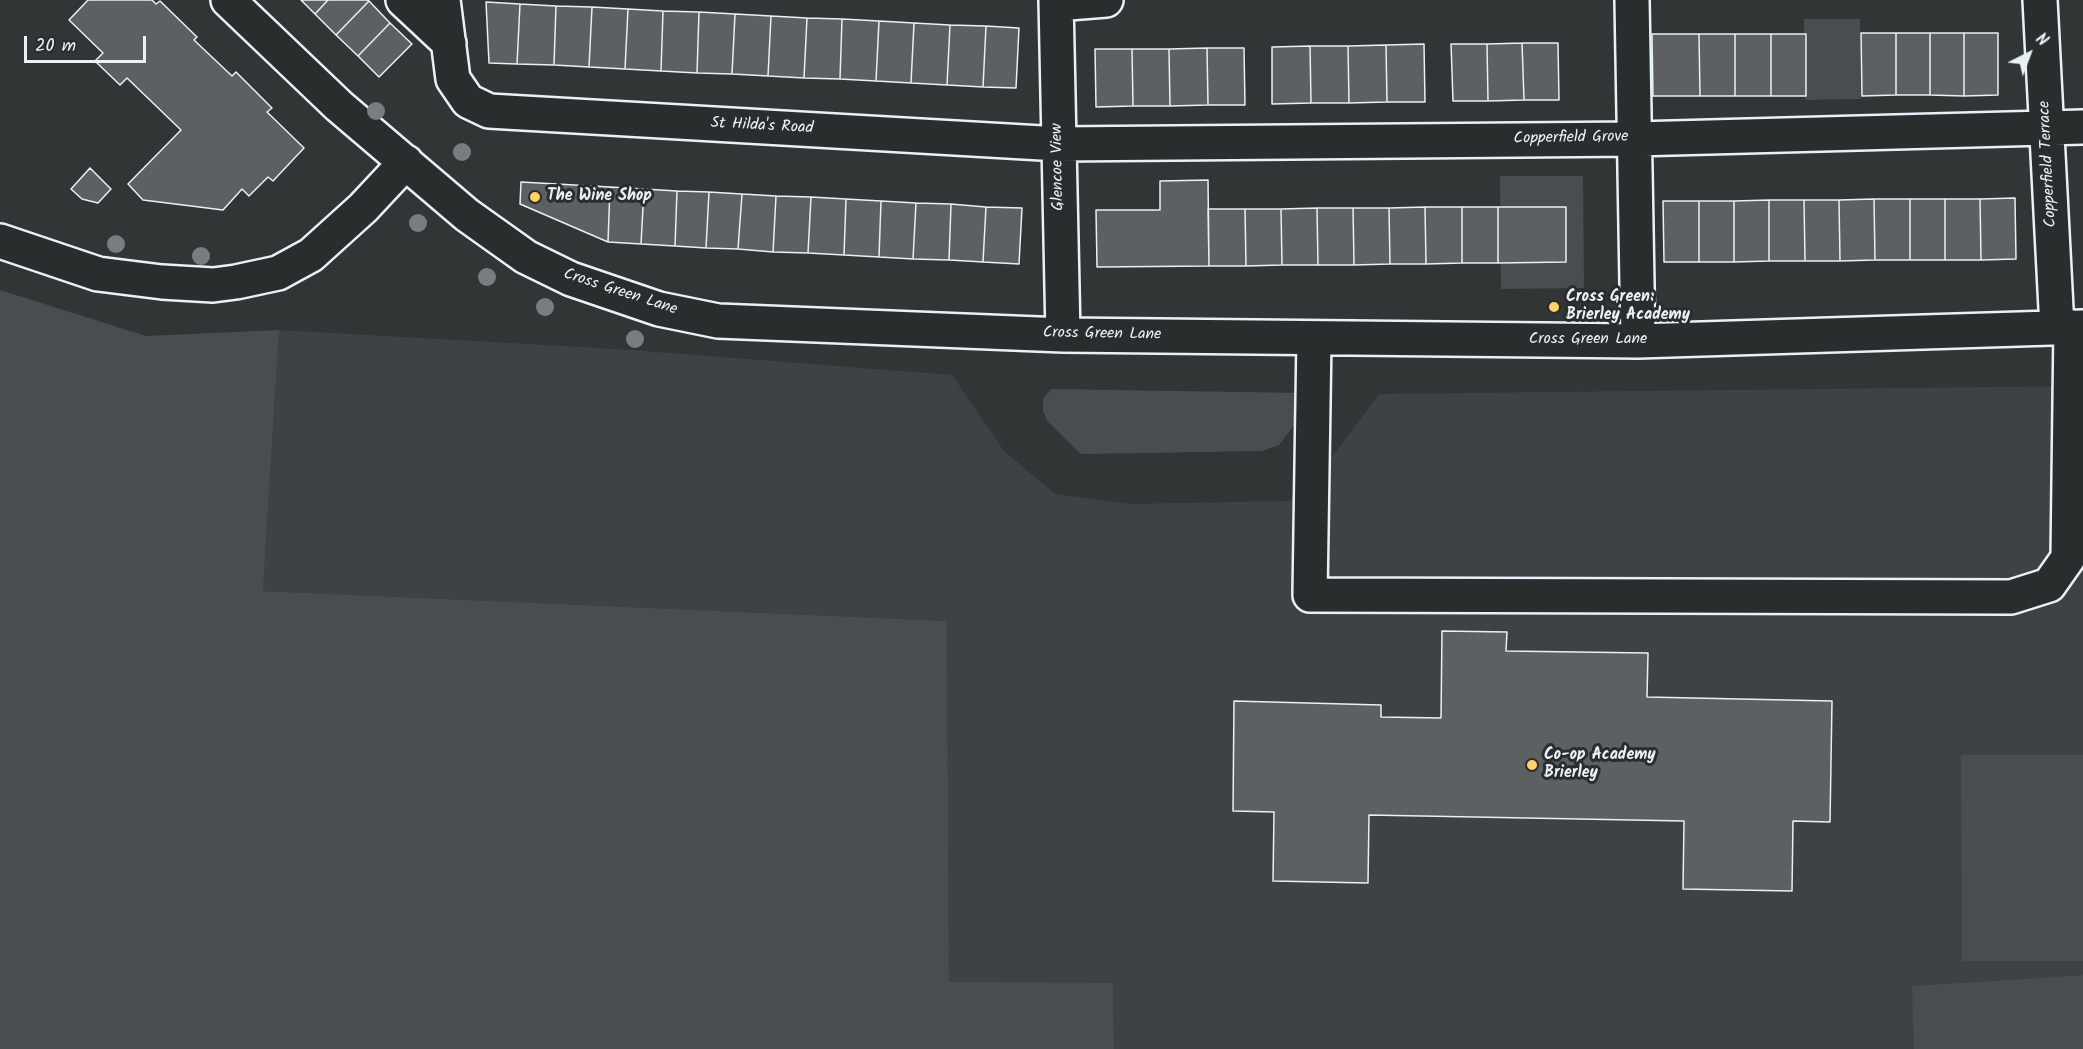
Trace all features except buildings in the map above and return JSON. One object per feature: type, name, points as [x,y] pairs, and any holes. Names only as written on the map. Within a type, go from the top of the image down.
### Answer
[{"type":"street","name":"Cross Green Lane","points":[[228,0],[339,106],[467,215],[526,257],[571,279],[659,309],[718,321],[1063,335],[1638,341],[2071,327]]},
{"type":"street","points":[[403,0],[449,43]]},
{"type":"street","points":[[443,0],[449,43]]},
{"type":"street","points":[[1056,2],[1106,0]]},
{"type":"street","points":[[1632,0],[1638,341]]},
{"type":"street","name":"Copperfield Terrace","points":[[1314,338],[1310,595],[2011,597],[2049,585],[2068,558],[2071,327],[2047,128],[2040,0]]},
{"type":"street","name":"Glencoe View","points":[[1056,2],[1063,335]]},
{"type":"street","name":"St Hilda's Road","points":[[449,43],[453,79],[468,101],[489,111],[1059,144]]},
{"type":"street","name":"Copperfield Grove","points":[[1059,144],[1635,139],[2083,127]]},
{"type":"street","points":[[0,241],[98,274],[162,282],[213,285],[236,282],[278,273],[311,255],[363,208],[406,162]]},
{"type":"shaded area","points":[[1804,19],[1860,19],[1861,99],[1805,100]]},
{"type":"shaded area","points":[[1500,176],[1583,176],[1584,288],[1501,289]]},
{"type":"shaded area","points":[[0,290],[146,336],[279,330],[263,591],[947,621],[949,982],[1113,983],[1114,1049],[0,1049]]},
{"type":"shaded area","points":[[279,330],[632,350],[952,375],[1004,451],[1055,494],[1129,504],[1290,501],[1322,470],[1379,394],[2083,386],[2083,975],[1913,986],[1914,1049],[1114,1049],[1113,983],[949,983],[947,621],[263,591]]},
{"type":"shaded area","points":[[1051,389],[1303,393],[1303,414],[1279,445],[1262,451],[1081,454],[1048,422],[1043,411],[1043,399]]},
{"type":"shaded area","points":[[1961,755],[2083,755],[2083,961],[1962,961]]},
{"type":"shaded area","points":[[2083,975],[2083,1049],[1914,1049],[1912,986]]},
{"type":"place","name":"The Wine Shop","points":[[535,197]]},
{"type":"place","name":"Cross Green: Brierley Academy","points":[[1554,307]]},
{"type":"place","name":"Co-op Academy Brierley","points":[[1532,765]]}]
